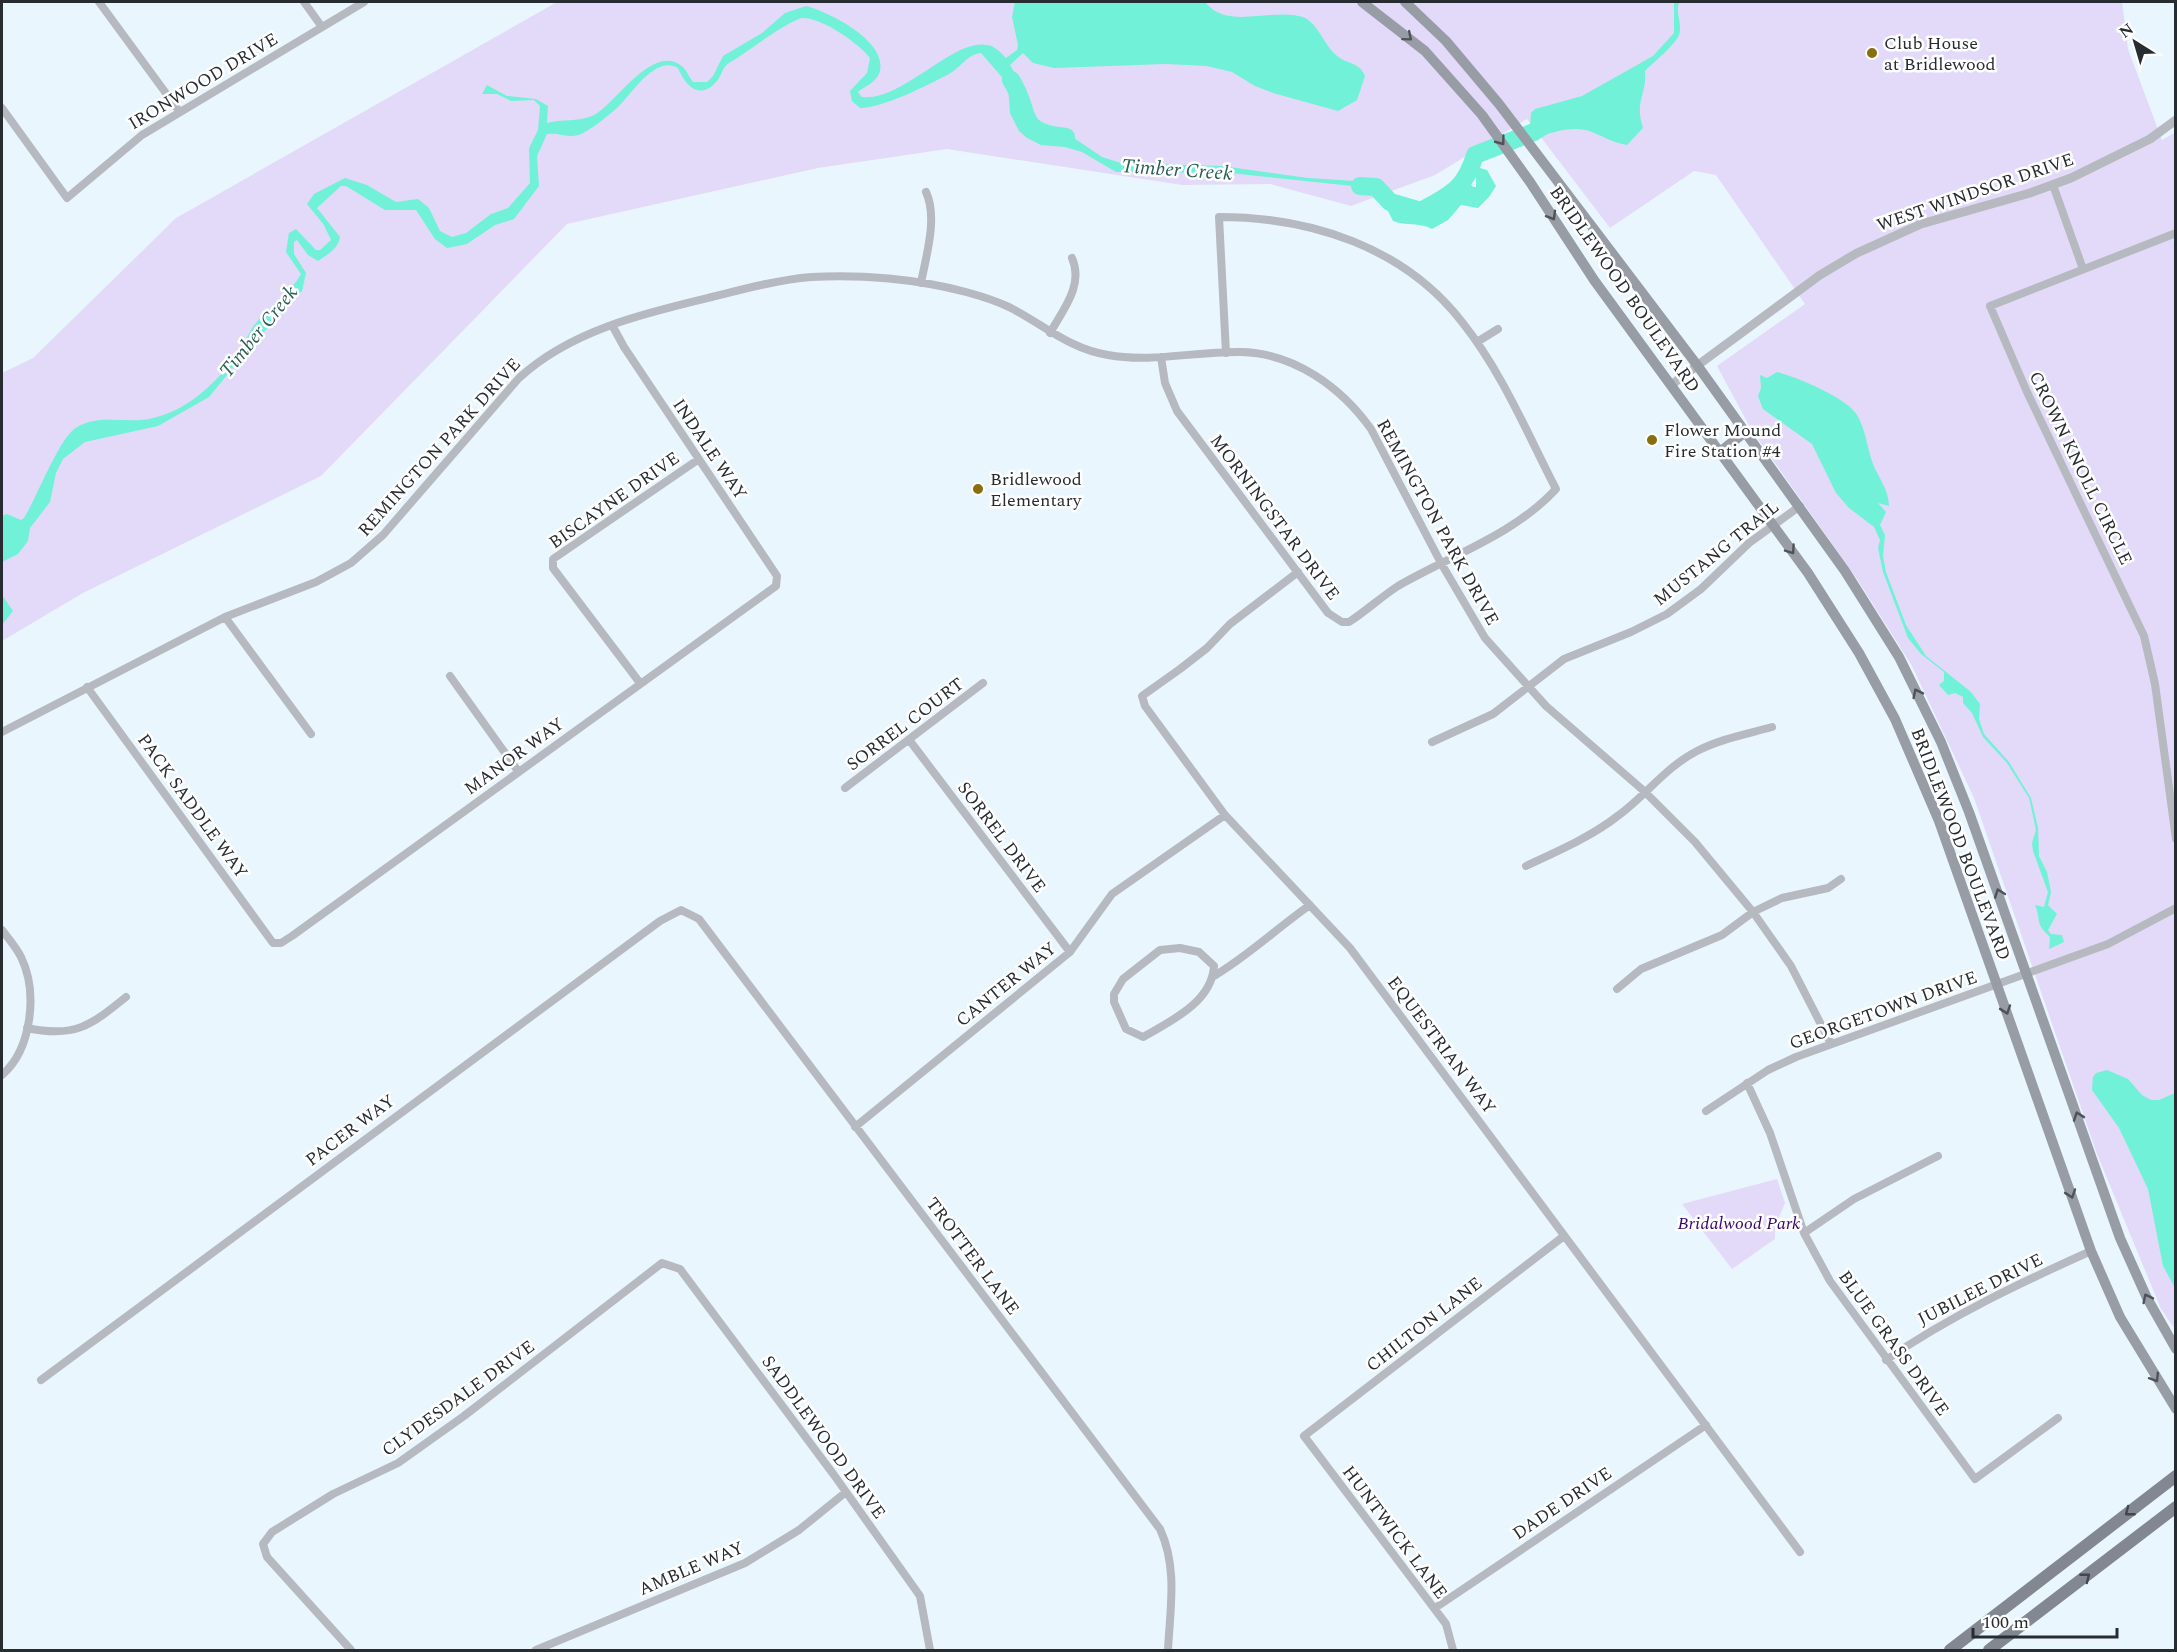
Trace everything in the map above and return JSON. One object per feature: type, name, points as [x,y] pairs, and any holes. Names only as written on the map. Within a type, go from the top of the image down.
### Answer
[{"type":"main road","name":"BRIDLEWOOD BOULEVARD","points":[[1362,2],[1425,51],[1482,115],[1520,167],[1570,245],[1831,606],[1895,719],[1939,822],[2091,1251],[2120,1317],[2175,1409]]},
{"type":"main road","name":"BRIDLEWOOD BOULEVARD","points":[[1405,2],[1446,41],[1499,104],[1697,365],[1866,600],[1915,688],[1958,783],[2028,973],[2120,1238],[2147,1298],[2175,1349]]},
{"type":"main road","points":[[1720,452],[1745,432]]},
{"type":"main road","points":[[1950,1650],[2175,1476]]},
{"type":"main road","points":[[1989,1650],[2175,1507]]},
{"type":"street","points":[[99,2],[179,111]]},
{"type":"street","points":[[304,2],[322,27]]},
{"type":"street","name":"IRONWOOD DRIVE","points":[[2,108],[67,198],[123,149],[179,111],[364,2]]},
{"type":"street","name":"WEST WINDSOR DRIVE","points":[[1671,385],[1820,275],[1857,253],[1928,222],[2053,185],[2142,144],[2175,120]]},
{"type":"street","points":[[2053,185],[2083,269]]},
{"type":"street","points":[[921,283],[930,225],[931,203],[926,192]]},
{"type":"street","points":[[1226,352],[1219,217],[1244,217],[1304,225],[1359,243],[1406,269],[1428,286],[1462,321],[1477,342],[1498,328]]},
{"type":"street","name":"CROWN KNOLL CIRCLE","points":[[2175,233],[1990,306],[2027,392],[2144,636],[2155,684],[2175,839]]},
{"type":"street","points":[[1050,333],[1077,279],[1077,268],[1072,258]]},
{"type":"street","name":"REMINGTON PARK DRIVE","points":[[2,732],[225,617],[316,582],[351,562],[383,535],[519,378],[551,354],[580,338],[612,325],[676,305],[753,287],[808,278],[869,278],[921,283],[967,292],[996,302],[1080,348],[1106,355],[1130,358],[1226,352],[1264,355],[1288,362],[1319,378],[1348,401],[1359,412],[1381,446],[1441,563],[1485,638],[1527,687],[1644,791],[1695,842],[1753,912],[1791,966],[1830,1042]]},
{"type":"street","name":"INDALE WAY","points":[[612,325],[624,347],[777,576],[776,586],[772,588]]},
{"type":"street","name":"MORNINGSTAR DRIVE","points":[[1161,357],[1165,383],[1173,404],[1328,613],[1342,622],[1350,622],[1396,588],[1513,523],[1544,502],[1556,489],[1492,366],[1477,342]]},
{"type":"street","name":"BISCAYNE DRIVE","points":[[640,683],[553,568],[553,559],[699,459]]},
{"type":"street","name":"MUSTANG TRAIL","points":[[1432,742],[1478,723],[1507,704],[1564,659],[1631,633],[1668,614],[1701,589],[1749,543],[1800,506]]},
{"type":"street","name":"EQUESTRIAN WAY","points":[[1298,572],[1230,624],[1207,648],[1142,696],[1151,715],[1226,815],[1350,948],[1800,1552]]},
{"type":"street","name":"MANOR WAY","points":[[273,943],[281,943],[292,936],[772,588]]},
{"type":"street","points":[[225,617],[310,734]]},
{"type":"street","points":[[450,676],[518,771]]},
{"type":"street","name":"SORREL COURT","points":[[845,788],[910,741],[983,683]]},
{"type":"street","name":"PACK SADDLE WAY","points":[[87,687],[273,943]]},
{"type":"street","points":[[1526,866],[1595,832],[1621,814],[1666,772],[1698,750],[1772,727]]},
{"type":"street","name":"SORREL DRIVE","points":[[910,741],[1070,952]]},
{"type":"street","name":"CANTER WAY","points":[[855,1127],[1070,952],[1112,894],[1226,815]]},
{"type":"street","points":[[1617,988],[1641,969],[1713,939],[1753,912],[1782,898],[1828,888],[1841,879]]},
{"type":"street","points":[[1214,976],[1214,966],[1199,952],[1180,948],[1160,950],[1123,979],[1114,994],[1114,1002],[1126,1029],[1143,1037],[1174,1020],[1203,996],[1214,976],[1242,959],[1251,948],[1310,905]]},
{"type":"street","name":"GEORGETOWN DRIVE","points":[[1706,1112],[1777,1065],[1830,1042],[2108,944],[2175,908]]},
{"type":"street","name":"TROTTER LANE","points":[[681,910],[699,919],[1160,1529],[1168,1546],[1172,1577],[1168,1650]]},
{"type":"street","name":"PACER WAY","points":[[41,1380],[410,1104],[660,921],[681,910]]},
{"type":"street","points":[[2,930],[21,957],[26,974],[29,1020],[20,1052],[2,1075]]},
{"type":"street","points":[[27,1028],[60,1033],[78,1030],[95,1021],[126,997]]},
{"type":"street","name":"BLUE GRASS DRIVE","points":[[1747,1083],[1770,1133],[1804,1233],[1844,1303],[1975,1479],[2058,1418]]},
{"type":"street","points":[[1804,1233],[1854,1199],[1938,1156]]},
{"type":"street","name":"CHILTON LANE","points":[[1304,1436],[1564,1236]]},
{"type":"street","name":"JUBILEE DRIVE","points":[[1886,1360],[1928,1331],[1975,1305],[2091,1251]]},
{"type":"street","name":"SADDLEWOOD DRIVE","points":[[663,1263],[680,1269],[846,1492],[920,1596],[930,1650]]},
{"type":"street","name":"CLYDESDALE DRIVE","points":[[351,1650],[267,1557],[263,1544],[273,1532],[333,1494],[398,1463],[464,1416],[663,1263]]},
{"type":"street","name":"DADE DRIVE","points":[[1435,1608],[1706,1425]]},
{"type":"street","name":"HUNTWICK LANE","points":[[1304,1436],[1435,1608],[1446,1624],[1453,1650]]},
{"type":"street","name":"AMBLE WAY","points":[[536,1650],[744,1563],[799,1530],[846,1492]]},
{"type":"green space","points":[[557,2],[2122,2],[2128,49],[2162,140],[2176,132],[2175,1329],[2161,1309],[2097,1154],[1974,798],[1912,666],[1857,579],[1751,429],[1717,366],[1805,304],[1716,175],[1694,171],[1610,228],[1527,119],[1435,175],[1351,206],[1270,184],[1182,185],[947,149],[818,168],[567,224],[321,476],[83,593],[2,641],[2,373],[33,358],[176,218]]},
{"type":"green space","name":"Bridalwood Park","points":[[1777,1179],[1785,1203],[1775,1227],[1775,1239],[1732,1269],[1682,1204]]},
{"type":"water","points":[[1015,2],[1205,2],[1215,11],[1238,17],[1291,15],[1303,17],[1313,24],[1336,55],[1356,65],[1365,76],[1357,100],[1338,111],[1273,93],[1255,86],[1232,72],[1207,66],[1166,64],[1054,68],[1033,63],[1023,53],[1010,65],[1024,88],[1020,104],[1023,120],[1039,133],[1068,134],[1102,157],[1121,163],[1222,166],[1308,178],[1370,182],[1390,202],[1425,202],[1437,208],[1444,207],[1452,196],[1449,190],[1458,181],[1466,178],[1473,187],[1476,187],[1476,170],[1480,168],[1487,170],[1496,186],[1478,208],[1461,205],[1448,220],[1432,229],[1393,221],[1382,199],[1371,188],[1230,173],[1116,172],[1082,152],[1065,147],[1041,145],[1019,131],[1010,113],[1008,84],[981,53],[972,56],[949,74],[918,90],[881,104],[860,108],[852,101],[850,91],[867,73],[870,58],[857,45],[828,26],[818,21],[801,18],[774,33],[727,65],[710,88],[698,90],[693,88],[684,80],[678,68],[669,65],[661,67],[652,71],[617,108],[587,131],[574,136],[547,134],[537,156],[539,186],[514,219],[495,225],[467,244],[447,248],[435,239],[416,210],[385,210],[346,186],[341,186],[317,208],[340,237],[337,245],[318,261],[308,255],[297,240],[294,242],[294,254],[306,273],[302,291],[251,346],[209,397],[158,426],[85,442],[63,459],[56,473],[50,502],[30,528],[28,541],[18,554],[2,562],[2,516],[7,514],[21,520],[24,518],[60,447],[73,430],[101,420],[143,420],[166,414],[202,393],[231,363],[252,328],[290,289],[301,274],[286,252],[289,233],[296,229],[316,250],[320,250],[331,240],[324,225],[307,204],[314,194],[345,178],[367,185],[396,202],[418,199],[429,208],[440,231],[452,237],[466,233],[491,214],[508,208],[530,183],[529,148],[538,130],[540,106],[534,100],[511,101],[497,94],[482,94],[487,85],[507,96],[536,99],[548,106],[547,123],[587,118],[601,110],[647,68],[659,62],[671,61],[683,67],[693,82],[707,82],[713,76],[723,56],[762,33],[785,13],[806,6],[843,22],[868,40],[880,62],[879,74],[858,92],[862,97],[877,96],[894,90],[959,51],[974,45],[992,47],[1006,58],[1017,50],[1018,45],[1012,17]]},
{"type":"water","points":[[1674,2],[1680,2],[1678,6],[1679,35],[1645,71],[1640,104],[1643,128],[1627,145],[1578,129],[1537,137],[1530,127],[1531,113],[1535,109],[1582,96],[1653,56],[1674,33]]},
{"type":"water","points":[[1777,372],[1797,378],[1833,395],[1852,408],[1857,415],[1873,464],[1889,500],[1889,506],[1878,503],[1886,512],[1880,525],[1885,535],[1883,556],[1886,572],[1906,625],[1926,656],[1971,692],[1980,704],[1979,719],[1984,734],[2009,762],[2031,798],[2038,828],[2039,856],[2047,872],[2051,892],[2048,905],[2057,914],[2048,930],[2051,934],[2062,935],[2064,942],[2049,949],[2050,937],[2040,925],[2035,905],[2044,907],[2048,892],[2033,851],[2032,843],[2036,830],[2029,798],[2007,763],[1983,737],[1972,713],[1963,703],[1963,697],[1955,693],[1948,695],[1939,685],[1944,681],[1944,672],[1921,654],[1908,638],[1883,572],[1878,548],[1880,540],[1874,527],[1849,508],[1836,493],[1812,444],[1763,409],[1758,396],[1761,388],[1760,375],[1767,378]]},
{"type":"water","points":[[2,595],[13,611],[2,625]]},
{"type":"water","points":[[2107,1070],[2128,1079],[2142,1095],[2151,1100],[2159,1100],[2175,1093],[2175,1288],[2163,1266],[2148,1189],[2119,1128],[2092,1090],[2093,1077],[2096,1073]]},
{"type":"waterway","name":"Timber Creek","points":[[1011,80],[1018,92],[1027,119],[1032,125],[1039,131],[1066,137]]},
{"type":"waterway","name":"Timber Creek","points":[[1360,186],[1376,187],[1390,202],[1421,211],[1456,189],[1467,176],[1475,155],[1534,132],[1553,120]]},
{"type":"place","name":"Club House at Bridlewood","points":[[1872,53]]},
{"type":"place","name":"Flower Mound Fire Station #4","points":[[1652,440]]},
{"type":"place","name":"Bridlewood Elementary","points":[[978,489]]}]
